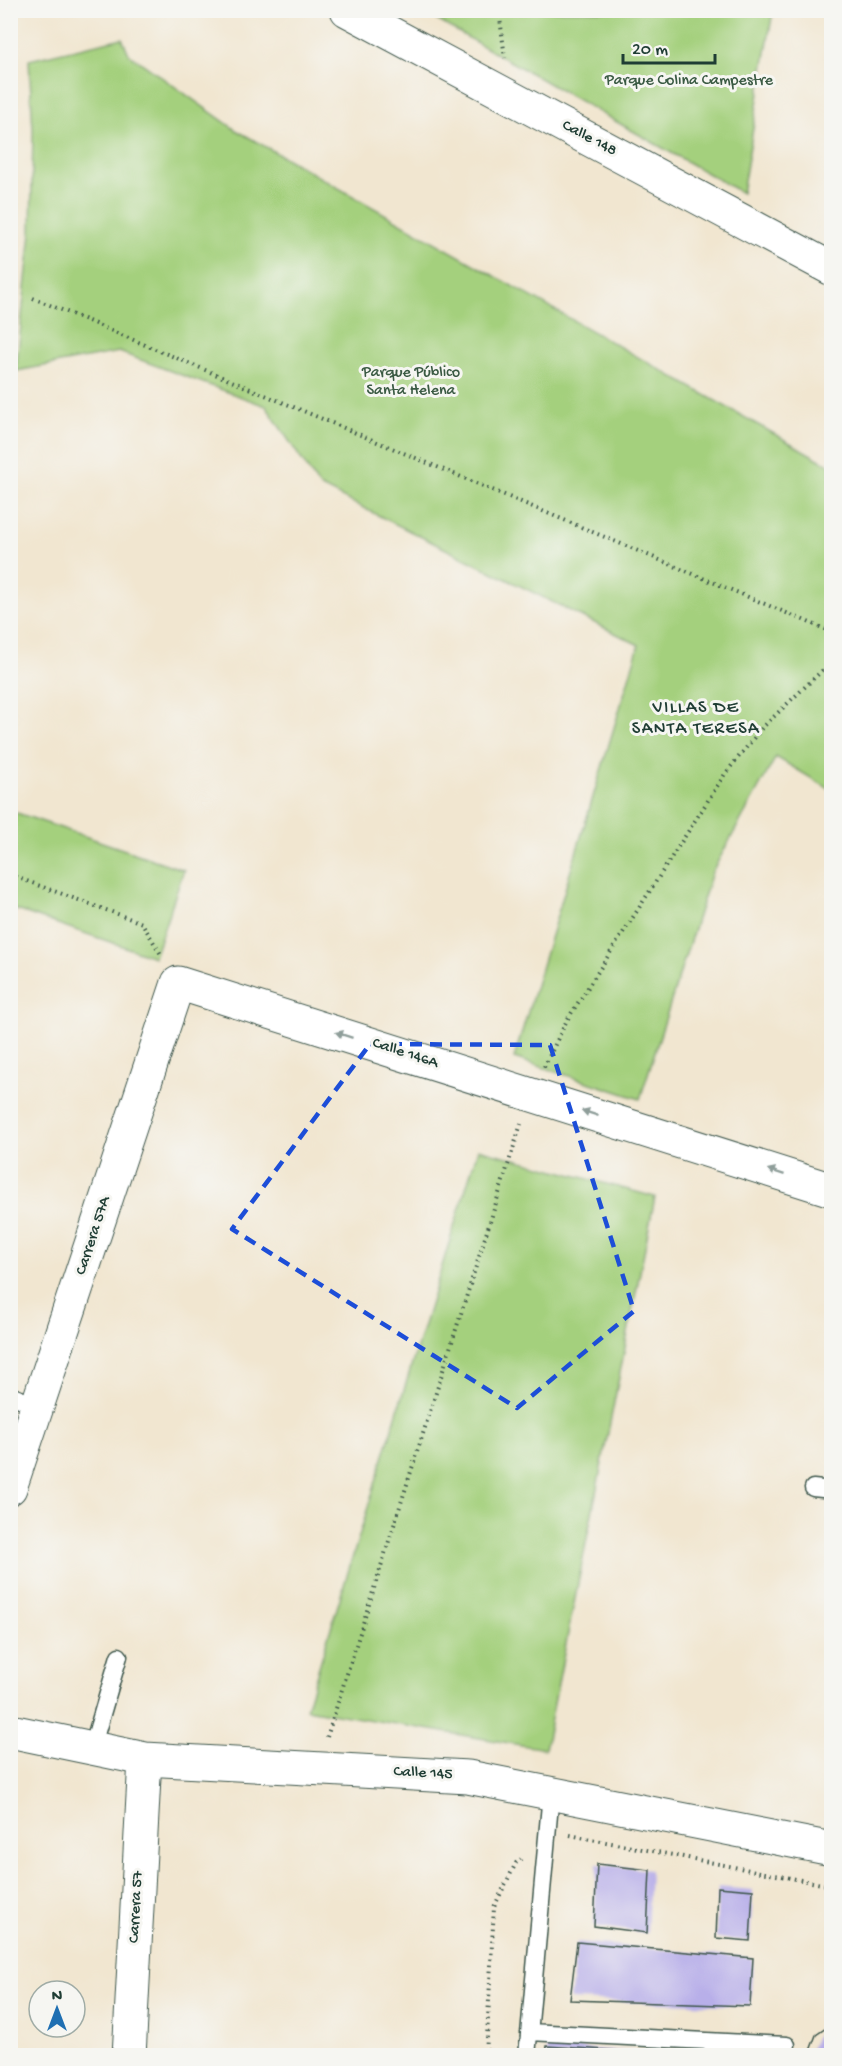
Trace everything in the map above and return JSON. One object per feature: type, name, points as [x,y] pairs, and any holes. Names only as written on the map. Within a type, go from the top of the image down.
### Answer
[{"type":"street","name":"Calle 148","points":[[347,10],[831,268]]},
{"type":"street","name":"Calle 146A","points":[[178,983],[831,1190]]},
{"type":"street","name":"Carrera 57A","points":[[10,1488],[24,1400],[178,983]]},
{"type":"street","name":"Calle 145","points":[[10,1731],[145,1759],[468,1777],[831,1849]]},
{"type":"street","name":"Carrera 57","points":[[129,2055],[145,1759]]},
{"type":"lane","points":[[813,1488],[831,1490]]},
{"type":"lane","points":[[92,1748],[119,1656]]},
{"type":"lane","points":[[527,2055],[551,1793]]},
{"type":"lane","points":[[529,2032],[788,2044]]},
{"type":"path","points":[[499,10],[511,98]]},
{"type":"path","points":[[33,298],[831,632]]},
{"type":"path","points":[[317,1768],[530,1094],[567,1020],[725,774],[762,728],[831,661]]},
{"type":"path","points":[[10,875],[142,923],[178,983]]},
{"type":"path","points":[[486,2055],[494,1907],[516,1863],[547,1841],[573,1835],[831,1886]]},
{"type":"highlighted area","points":[[370,1044],[550,1045],[634,1311],[517,1408],[232,1229]]},
{"type":"green space","name":"Parque Colina Campestre","points":[[421,11],[773,11],[742,193]]},
{"type":"green space","name":"Parque Público Santa Helena","points":[[122,38],[129,54],[236,130],[831,466],[831,790],[776,757],[712,872],[640,1099],[514,1058],[639,645],[319,486],[266,406],[119,352],[16,371],[31,233],[33,130],[29,60]]},
{"type":"green space","points":[[11,811],[184,870],[154,957],[11,908]]},
{"type":"green space","points":[[478,1149],[655,1197],[545,1749],[306,1709]]},
{"type":"building","points":[[597,1864],[650,1870],[647,1933],[594,1926]]},
{"type":"building","points":[[718,1887],[753,1890],[750,1941],[716,1938]]},
{"type":"building","points":[[577,1942],[753,1958],[750,2006],[570,2000]]},
{"type":"building","points":[[832,2024],[832,2056],[808,2056],[816,2035]]},
{"type":"building","points":[[547,2046],[664,2054],[664,2056],[546,2056]]},
{"type":"district","name":"VILLAS DE SANTA TERESA","points":[[696,718]]}]
